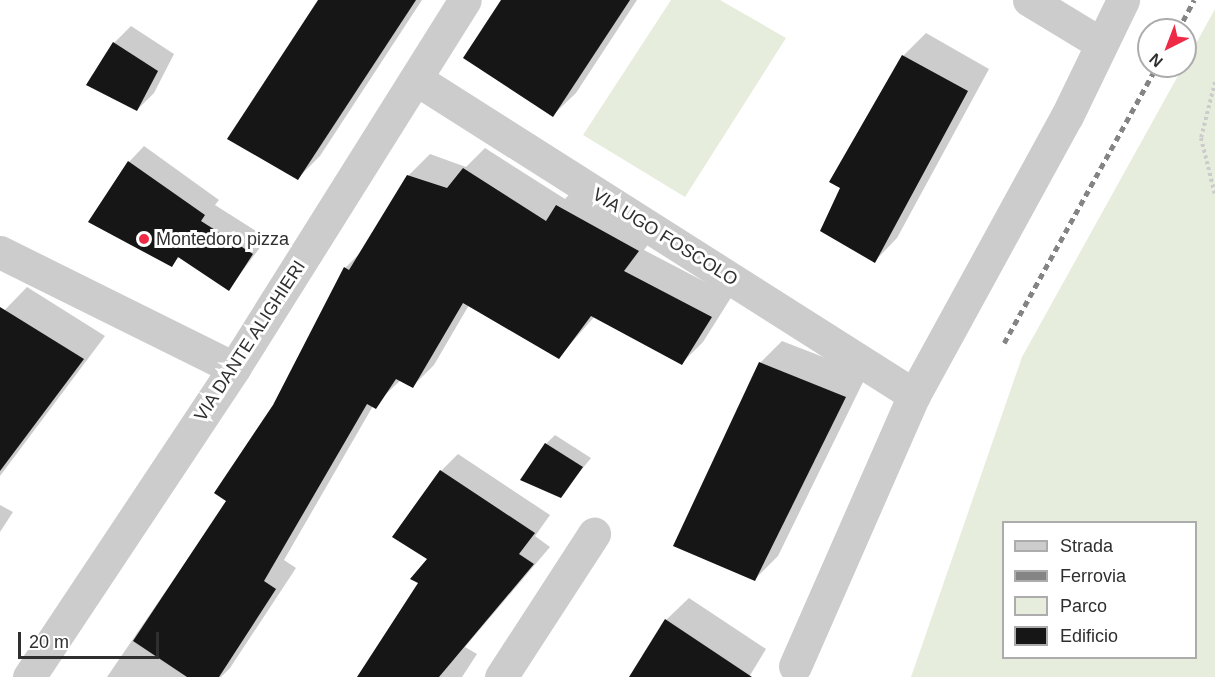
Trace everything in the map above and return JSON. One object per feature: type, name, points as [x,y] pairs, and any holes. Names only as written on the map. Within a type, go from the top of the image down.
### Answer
[{"type":"street","name":"VIA DANTE ALIGHIERI","points":[[29,677],[234,368],[465,0]]},
{"type":"street","points":[[1029,0],[1100,43]]},
{"type":"street","points":[[795,666],[914,395],[1067,116],[1100,43],[1123,0]]},
{"type":"street","name":"VIA UGO FOSCOLO","points":[[416,79],[914,395]]},
{"type":"street","points":[[0,252],[234,368]]},
{"type":"street","points":[[501,677],[594,534]]},
{"type":"path","points":[[1215,82],[1201,138],[1215,195]]},
{"type":"green space","points":[[671,0],[720,0],[786,38],[685,197],[583,135]]},
{"type":"green space","points":[[1215,9],[1215,677],[911,677],[1022,357],[1177,78],[1197,78],[1197,41]]},
{"type":"building","points":[[318,0],[416,0],[298,180],[227,139]]},
{"type":"building","points":[[501,0],[630,0],[553,117],[463,58]]},
{"type":"building","points":[[113,42],[158,71],[137,111],[86,85]]},
{"type":"building","points":[[902,55],[968,91],[875,263],[820,231],[840,188],[829,182]]},
{"type":"building","points":[[128,161],[205,215],[201,221],[253,254],[229,291],[178,257],[172,267],[88,222]]},
{"type":"building","points":[[463,168],[546,221],[556,205],[639,251],[624,271],[712,317],[682,365],[591,316],[559,359],[463,303],[413,388],[396,379],[376,409],[367,404],[264,581],[276,589],[219,677],[187,677],[133,641],[226,501],[214,493],[273,405],[344,267],[349,270],[407,175],[447,188]]},
{"type":"building","points":[[0,307],[84,359],[0,471]]},
{"type":"building","points":[[759,362],[846,397],[755,581],[673,546]]},
{"type":"building","points":[[545,443],[583,467],[561,498],[520,480]]},
{"type":"building","points":[[440,470],[535,533],[519,554],[534,564],[439,677],[357,677],[418,583],[410,579],[427,559],[392,537]]},
{"type":"building","points":[[665,619],[752,677],[629,677]]},
{"type":"railway","points":[[1184,18],[1194,0]]},
{"type":"railway","points":[[1004,343],[1150,78]]},
{"type":"place","name":"Montedoro pizza","points":[[144,239]]}]
